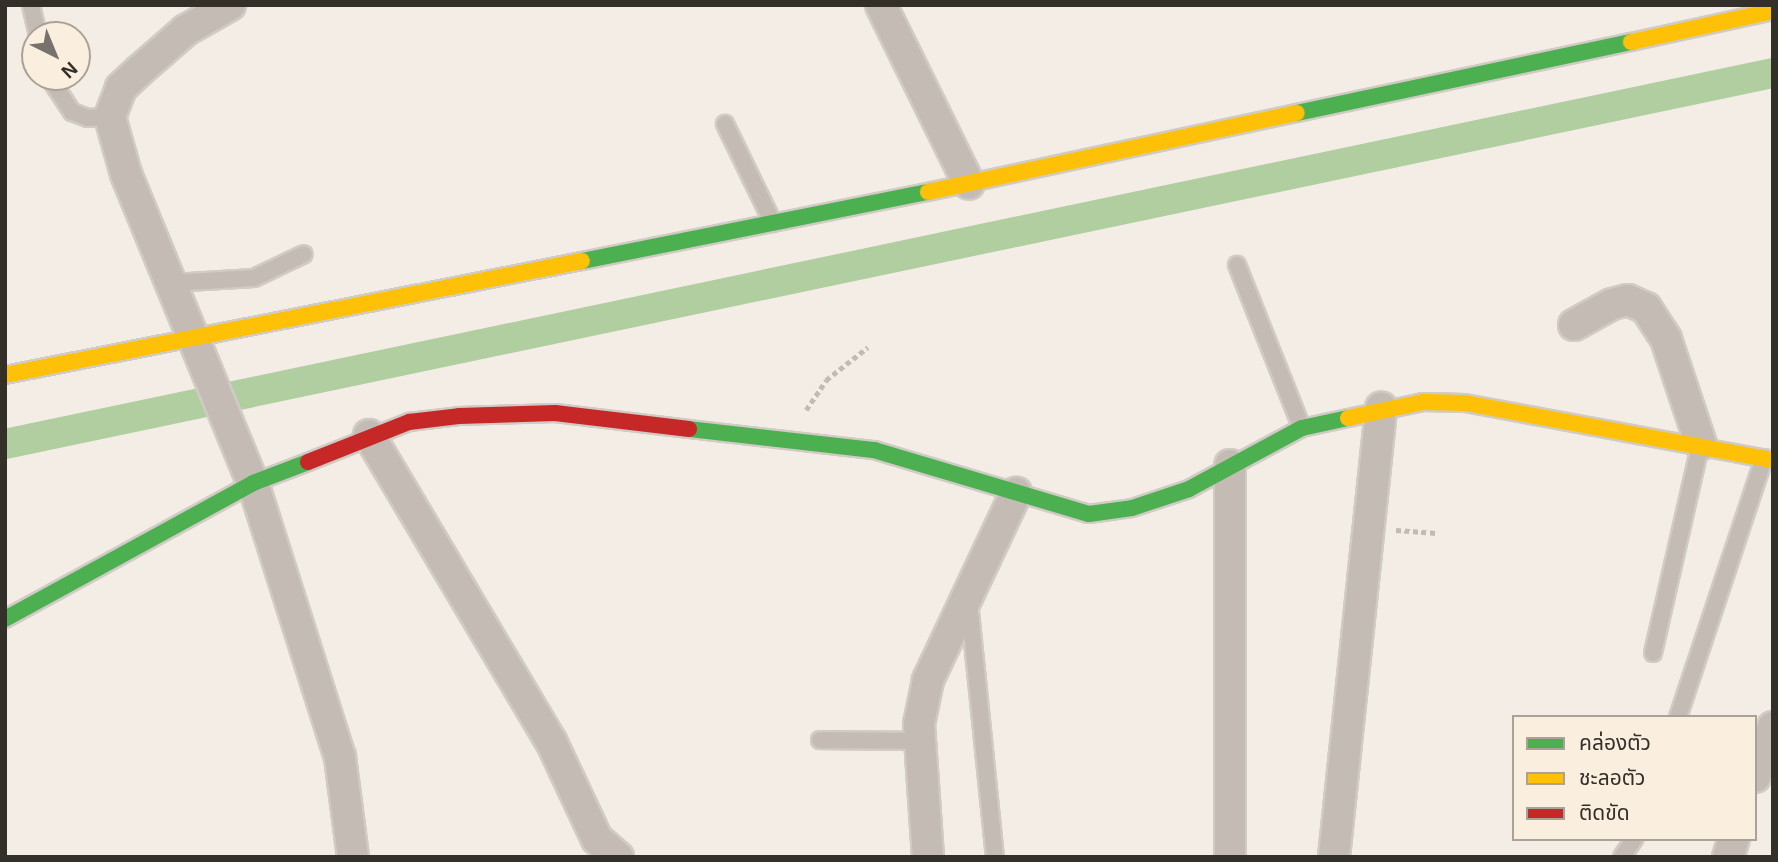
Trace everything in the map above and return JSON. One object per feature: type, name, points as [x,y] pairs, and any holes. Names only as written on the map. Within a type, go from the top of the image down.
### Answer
[{"type":"street","points":[[230,5],[186,30],[139,71],[121,88],[110,117],[126,174],[253,483],[340,757],[353,857]]},
{"type":"street","points":[[881,5],[969,184]]},
{"type":"street","points":[[5,375],[969,184],[1773,10]]},
{"type":"street","points":[[1574,325],[1612,304],[1628,300],[1646,308],[1666,339],[1701,444]]},
{"type":"street","points":[[5,619],[253,483],[369,435],[446,417],[555,413],[795,438],[949,468],[1016,493],[1089,514],[1132,508],[1189,489],[1303,428],[1381,407],[1465,403],[1701,444],[1768,459]]},
{"type":"street","points":[[1335,857],[1381,407]]},
{"type":"street","points":[[369,435],[527,697],[597,839],[618,857]]},
{"type":"street","points":[[1230,465],[1230,857]]},
{"type":"street","points":[[928,857],[919,741],[928,680],[969,600],[1016,493]]},
{"type":"street","points":[[1757,771],[1773,727]]},
{"type":"lane","points":[[58,91],[72,112],[88,118],[110,117]]},
{"type":"lane","points":[[725,124],[773,223]]},
{"type":"lane","points":[[172,283],[254,278],[304,254]]},
{"type":"lane","points":[[1237,265],[1303,428]]},
{"type":"lane","points":[[1653,653],[1701,444]]},
{"type":"lane","points":[[1679,715],[1768,459]]},
{"type":"lane","points":[[969,600],[995,857]]},
{"type":"lane","points":[[820,740],[919,741]]},
{"type":"lane","points":[[1622,857],[1632,841]]},
{"type":"path","points":[[795,438],[810,400],[827,380],[868,347]]},
{"type":"path","points":[[1367,528],[1437,533]]},
{"type":"waterway","points":[[5,444],[1773,73]]},
{"type":"traffic: fast","points":[[1297,113],[1631,42]]},
{"type":"traffic: fast","points":[[582,261],[928,192]]},
{"type":"traffic: fast","points":[[689,429],[874,450],[1089,514],[1132,508],[1189,489],[1302,428],[1348,418]]},
{"type":"traffic: fast","points":[[5,619],[253,483],[308,462]]},
{"type":"traffic: slow","points":[[1631,42],[1773,11]]},
{"type":"traffic: slow","points":[[928,192],[1297,113]]},
{"type":"traffic: slow","points":[[5,375],[582,261]]},
{"type":"traffic: slow","points":[[1348,418],[1423,402],[1465,403],[1773,460]]},
{"type":"traffic: jam","points":[[308,462],[409,422],[459,416],[555,413],[689,429]]}]
